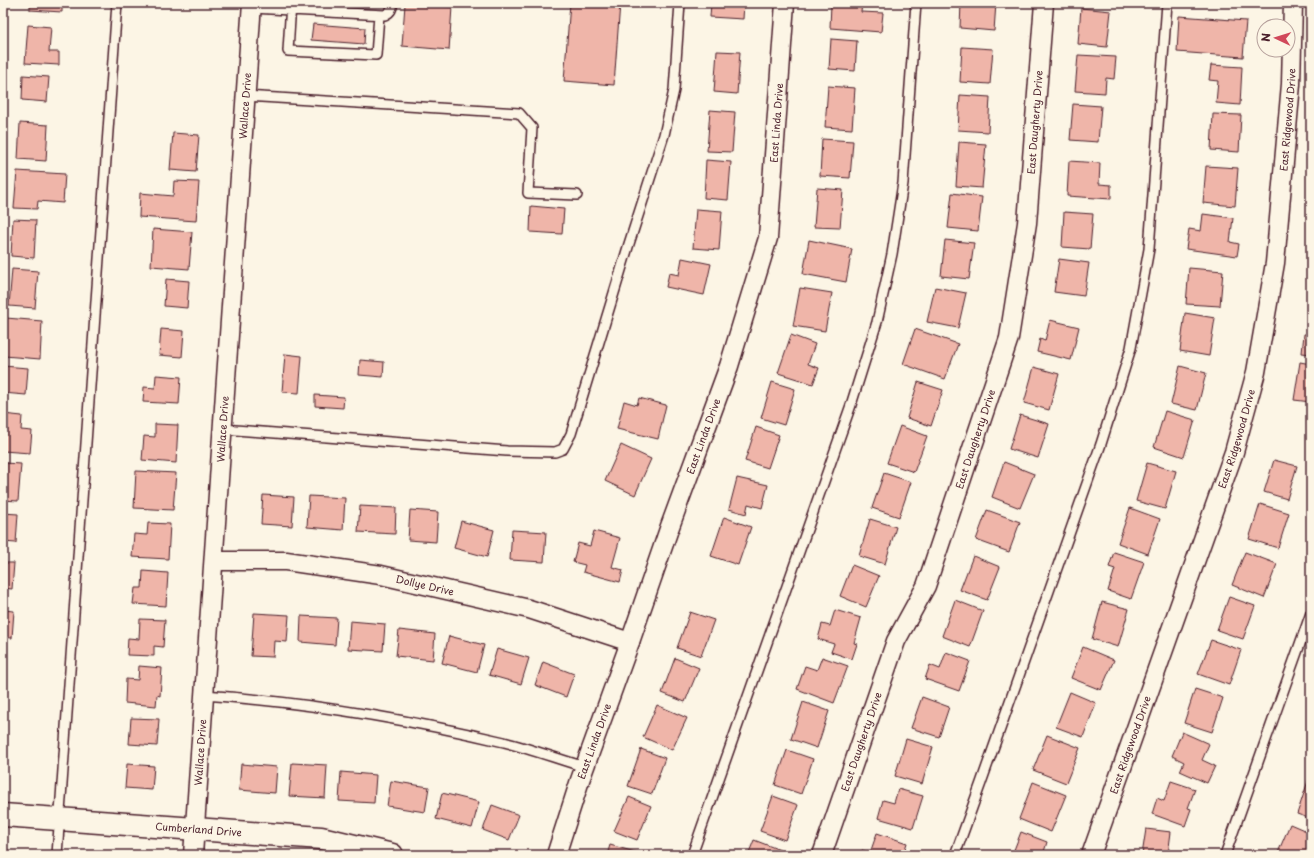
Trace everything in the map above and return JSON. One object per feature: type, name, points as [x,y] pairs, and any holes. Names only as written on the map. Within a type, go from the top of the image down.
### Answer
[{"type":"street","name":"East Linda Drive","points":[[556,855],[585,767],[728,366],[768,238],[785,3]]},
{"type":"street","name":"East Daugherty Drive","points":[[822,855],[896,641],[926,586],[1009,338],[1027,223],[1044,3]]},
{"type":"street","name":"East Ridgewood Drive","points":[[1091,855],[1234,452],[1256,372],[1276,263],[1291,84],[1293,3]]},
{"type":"street","name":"Wallace Drive","points":[[193,855],[252,6]]},
{"type":"street","name":"Dollye Drive","points":[[214,561],[286,561],[381,575],[528,609],[630,642]]},
{"type":"street","name":"Cumberland Drive","points":[[3,816],[322,838],[392,855]]},
{"type":"lane","points":[[57,855],[117,3]]},
{"type":"lane","points":[[252,6],[291,7],[385,15],[392,9],[393,3]]},
{"type":"lane","points":[[223,429],[507,451],[555,452],[563,449],[571,434],[625,254],[664,134],[674,90],[680,3]]},
{"type":"lane","points":[[692,855],[852,405],[877,322],[892,254],[903,183],[916,3]]},
{"type":"lane","points":[[955,855],[1101,444],[1131,348],[1149,249],[1167,3]]},
{"type":"lane","points":[[291,7],[288,50],[376,55],[379,15]]},
{"type":"lane","points":[[246,96],[519,113],[532,128],[528,193],[577,195]]},
{"type":"lane","points":[[1225,855],[1311,612]]},
{"type":"lane","points":[[204,695],[284,702],[354,712],[505,743],[585,767]]},
{"type":"building","points":[[30,3],[62,3],[62,12],[30,10]]},
{"type":"building","points":[[570,3],[620,3],[614,85],[564,81]]},
{"type":"building","points":[[711,3],[744,3],[743,19],[710,17]]},
{"type":"building","points":[[831,3],[862,3],[861,12],[883,13],[881,32],[830,28]]},
{"type":"building","points":[[961,3],[996,3],[994,31],[960,28]]},
{"type":"building","points":[[405,4],[452,7],[449,50],[402,46]]},
{"type":"building","points":[[1081,8],[1111,11],[1107,47],[1078,44]]},
{"type":"building","points":[[1179,16],[1246,21],[1243,57],[1177,52]]},
{"type":"building","points":[[313,24],[365,28],[364,44],[311,40]]},
{"type":"building","points":[[28,25],[51,27],[49,52],[59,52],[59,65],[25,63]]},
{"type":"building","points":[[831,39],[857,41],[855,71],[829,69]]},
{"type":"building","points":[[962,47],[993,49],[990,84],[960,82]]},
{"type":"building","points":[[717,51],[740,52],[737,94],[714,92]]},
{"type":"building","points":[[1078,55],[1116,57],[1114,79],[1106,78],[1105,93],[1075,91]]},
{"type":"building","points":[[1211,65],[1242,67],[1240,105],[1216,103],[1218,81],[1209,80]]},
{"type":"building","points":[[23,75],[49,77],[47,102],[22,100]]},
{"type":"building","points":[[828,86],[855,88],[852,129],[825,127]]},
{"type":"building","points":[[960,95],[990,97],[988,132],[958,130]]},
{"type":"building","points":[[1073,104],[1101,106],[1098,142],[1070,140]]},
{"type":"building","points":[[710,110],[735,112],[732,152],[707,151]]},
{"type":"building","points":[[1213,114],[1241,115],[1239,152],[1211,150]]},
{"type":"building","points":[[20,123],[48,125],[46,161],[18,159]]},
{"type":"building","points":[[173,133],[199,135],[196,172],[170,170]]},
{"type":"building","points":[[822,139],[853,141],[850,178],[820,176]]},
{"type":"building","points":[[959,142],[986,144],[982,188],[956,186]]},
{"type":"building","points":[[706,160],[731,162],[728,200],[704,198]]},
{"type":"building","points":[[1069,161],[1100,163],[1099,184],[1111,185],[1111,199],[1067,196]]},
{"type":"building","points":[[1206,166],[1238,168],[1235,206],[1203,203]]},
{"type":"building","points":[[17,171],[65,174],[63,203],[38,201],[37,209],[14,208]]},
{"type":"building","points":[[174,181],[199,182],[196,221],[139,217],[140,193],[173,196]]},
{"type":"building","points":[[817,188],[843,190],[840,228],[814,227]]},
{"type":"building","points":[[952,193],[982,197],[978,231],[948,228]]},
{"type":"building","points":[[531,206],[564,209],[562,234],[530,232]]},
{"type":"building","points":[[696,209],[722,211],[719,250],[693,248]]},
{"type":"building","points":[[1064,212],[1093,214],[1090,249],[1062,247]]},
{"type":"building","points":[[1203,214],[1233,218],[1230,242],[1239,244],[1237,256],[1186,249],[1189,229],[1201,231]]},
{"type":"building","points":[[13,219],[36,220],[34,258],[11,256]]},
{"type":"building","points":[[153,229],[192,232],[189,269],[151,266]]},
{"type":"building","points":[[809,240],[852,249],[846,282],[803,274]]},
{"type":"building","points":[[945,240],[974,243],[969,279],[941,276]]},
{"type":"building","points":[[682,258],[711,264],[704,295],[666,287],[669,273],[679,275]]},
{"type":"building","points":[[1059,259],[1089,263],[1084,296],[1054,292]]},
{"type":"building","points":[[1189,268],[1223,271],[1220,306],[1186,304]]},
{"type":"building","points":[[12,269],[38,271],[35,308],[9,306]]},
{"type":"building","points":[[166,279],[189,281],[187,308],[164,306]]},
{"type":"building","points":[[935,287],[966,293],[958,328],[927,322]]},
{"type":"building","points":[[800,288],[832,293],[825,331],[793,326]]},
{"type":"building","points":[[1185,313],[1215,318],[1209,356],[1180,351]]},
{"type":"building","points":[[6,318],[42,321],[40,359],[4,356]]},
{"type":"building","points":[[1050,320],[1079,327],[1071,360],[1037,352],[1040,339],[1045,341]]},
{"type":"building","points":[[161,329],[184,331],[182,357],[159,355]]},
{"type":"building","points":[[915,329],[958,344],[945,379],[903,364]]},
{"type":"building","points":[[1304,334],[1311,334],[1311,354],[1302,353]]},
{"type":"building","points":[[791,335],[815,344],[808,364],[819,368],[813,384],[778,373]]},
{"type":"building","points":[[285,354],[302,356],[299,393],[282,392]]},
{"type":"building","points":[[360,360],[384,362],[383,377],[359,375]]},
{"type":"building","points":[[1300,362],[1311,364],[1311,402],[1294,400]]},
{"type":"building","points":[[3,366],[28,368],[26,395],[3,393]]},
{"type":"building","points":[[1180,366],[1206,373],[1197,410],[1171,404]]},
{"type":"building","points":[[1034,367],[1059,374],[1049,410],[1024,403]]},
{"type":"building","points":[[156,375],[181,377],[179,404],[143,402],[144,387],[155,388]]},
{"type":"building","points":[[772,382],[795,389],[784,425],[761,418]]},
{"type":"building","points":[[918,382],[943,390],[931,426],[907,418]]},
{"type":"building","points":[[315,395],[344,397],[343,408],[315,406]]},
{"type":"building","points":[[639,398],[666,405],[658,439],[617,429],[624,401],[637,405]]},
{"type":"building","points":[[1165,411],[1195,420],[1184,457],[1154,447]]},
{"type":"building","points":[[3,414],[22,416],[21,430],[32,431],[30,453],[3,451]]},
{"type":"building","points":[[1020,415],[1049,424],[1038,458],[1009,449]]},
{"type":"building","points":[[155,424],[178,425],[176,463],[142,460],[144,436],[155,437]]},
{"type":"building","points":[[900,426],[927,436],[914,472],[887,463]]},
{"type":"building","points":[[756,427],[779,435],[768,468],[745,461]]},
{"type":"building","points":[[621,445],[651,459],[635,495],[605,481]]},
{"type":"building","points":[[1274,460],[1297,466],[1287,499],[1264,492]]},
{"type":"building","points":[[1004,462],[1034,474],[1020,508],[992,497]]},
{"type":"building","points":[[3,463],[21,464],[18,501],[3,500]]},
{"type":"building","points":[[1147,463],[1176,471],[1165,509],[1136,501]]},
{"type":"building","points":[[136,471],[176,473],[173,510],[134,508]]},
{"type":"building","points":[[884,473],[911,482],[899,517],[872,508]]},
{"type":"building","points":[[737,478],[768,485],[762,508],[748,504],[746,514],[729,509]]},
{"type":"building","points":[[263,495],[294,497],[292,526],[261,524]]},
{"type":"building","points":[[309,496],[345,498],[343,530],[307,527]]},
{"type":"building","points":[[1260,504],[1289,513],[1278,548],[1249,539]]},
{"type":"building","points":[[360,506],[396,508],[395,534],[358,532]]},
{"type":"building","points":[[1130,508],[1160,519],[1148,554],[1118,543]]},
{"type":"building","points":[[410,510],[438,512],[436,542],[408,540]]},
{"type":"building","points":[[987,510],[1020,522],[1009,552],[976,540]]},
{"type":"building","points":[[3,513],[18,514],[16,543],[3,542]]},
{"type":"building","points":[[724,517],[751,527],[738,565],[711,556]]},
{"type":"building","points":[[870,519],[896,527],[885,564],[859,556]]},
{"type":"building","points":[[461,521],[494,530],[487,557],[454,548]]},
{"type":"building","points":[[148,523],[170,524],[168,559],[132,557],[134,534],[147,535]]},
{"type":"building","points":[[512,530],[546,532],[544,562],[510,560]]},
{"type":"building","points":[[594,531],[620,538],[612,567],[623,570],[620,582],[583,572],[585,565],[573,562],[578,543],[590,546]]},
{"type":"building","points":[[1114,552],[1144,562],[1131,599],[1108,591],[1115,569],[1109,567]]},
{"type":"building","points":[[1245,552],[1277,564],[1264,598],[1232,585]]},
{"type":"building","points":[[973,556],[1000,567],[987,600],[960,590]]},
{"type":"building","points":[[3,563],[14,563],[12,589],[3,588]]},
{"type":"building","points":[[852,565],[879,576],[866,607],[840,596]]},
{"type":"building","points":[[143,571],[168,573],[166,606],[133,604],[135,588],[142,588]]},
{"type":"building","points":[[1229,597],[1255,606],[1243,639],[1217,630]]},
{"type":"building","points":[[955,600],[983,611],[970,647],[942,636]]},
{"type":"building","points":[[1102,602],[1129,609],[1118,647],[1092,639]]},
{"type":"building","points":[[3,610],[14,611],[12,638],[3,637]]},
{"type":"building","points":[[835,610],[861,618],[854,643],[857,644],[852,659],[831,652],[834,644],[818,639],[822,624],[830,626]]},
{"type":"building","points":[[690,612],[714,620],[701,656],[677,648]]},
{"type":"building","points":[[254,613],[289,615],[287,642],[274,641],[273,657],[251,656]]},
{"type":"building","points":[[301,616],[337,618],[335,645],[300,642]]},
{"type":"building","points":[[140,619],[165,620],[163,647],[154,646],[154,656],[127,655],[128,638],[139,639]]},
{"type":"building","points":[[350,621],[385,624],[383,651],[348,649]]},
{"type":"building","points":[[399,630],[435,634],[433,660],[396,656]]},
{"type":"building","points":[[449,636],[484,645],[477,672],[442,663]]},
{"type":"building","points":[[1211,640],[1241,650],[1229,685],[1198,674]]},
{"type":"building","points":[[1083,647],[1114,660],[1101,690],[1071,678]]},
{"type":"building","points":[[497,649],[529,658],[521,684],[489,675]]},
{"type":"building","points":[[946,652],[970,661],[959,691],[925,679],[930,665],[940,669]]},
{"type":"building","points":[[822,657],[848,666],[834,703],[797,689],[805,666],[817,670]]},
{"type":"building","points":[[675,658],[699,668],[685,702],[662,693]]},
{"type":"building","points":[[543,662],[574,674],[566,697],[535,685]]},
{"type":"building","points":[[139,666],[162,668],[160,696],[157,695],[156,706],[125,703],[126,679],[138,680]]},
{"type":"building","points":[[1195,689],[1223,698],[1212,732],[1184,723]]},
{"type":"building","points":[[1070,692],[1096,703],[1083,737],[1056,727]]},
{"type":"building","points":[[922,697],[949,707],[939,737],[911,728]]},
{"type":"building","points":[[803,702],[829,711],[817,748],[791,739]]},
{"type":"building","points":[[657,705],[687,718],[672,750],[643,737]]},
{"type":"building","points":[[131,718],[159,719],[157,746],[129,744]]},
{"type":"building","points":[[1182,732],[1209,744],[1202,760],[1215,766],[1207,783],[1180,771],[1184,762],[1172,756]]},
{"type":"building","points":[[1047,735],[1080,748],[1066,783],[1033,770]]},
{"type":"building","points":[[906,739],[933,747],[922,784],[895,776]]},
{"type":"building","points":[[641,749],[665,758],[652,794],[628,786]]},
{"type":"building","points":[[787,750],[813,759],[801,794],[775,785]]},
{"type":"building","points":[[292,763],[327,765],[325,798],[289,796]]},
{"type":"building","points":[[127,764],[154,766],[152,790],[125,788]]},
{"type":"building","points":[[241,764],[277,767],[275,793],[239,790]]},
{"type":"building","points":[[341,772],[376,775],[374,803],[339,801]]},
{"type":"building","points":[[1309,778],[1311,778],[1311,819],[1297,814]]},
{"type":"building","points":[[391,781],[429,787],[425,812],[387,806]]},
{"type":"building","points":[[1171,781],[1195,789],[1188,808],[1191,809],[1185,826],[1152,814],[1157,798],[1164,801]]},
{"type":"building","points":[[1033,782],[1066,795],[1051,832],[1019,819]]},
{"type":"building","points":[[898,789],[923,796],[913,828],[878,818],[883,800],[894,803]]},
{"type":"building","points":[[442,793],[479,802],[472,828],[436,819]]},
{"type":"building","points":[[773,796],[798,805],[785,840],[760,831]]},
{"type":"building","points":[[629,797],[651,806],[637,840],[614,831]]},
{"type":"building","points":[[492,805],[519,815],[509,840],[483,830]]},
{"type":"building","points":[[1290,824],[1311,833],[1311,851],[1309,855],[1277,855]]},
{"type":"building","points":[[1146,829],[1171,832],[1168,855],[1142,855]]},
{"type":"building","points":[[1021,832],[1047,842],[1043,855],[1012,855]]},
{"type":"building","points":[[877,833],[907,843],[903,855],[861,855],[862,850],[870,853]]},
{"type":"building","points":[[754,840],[780,850],[778,855],[748,855]]},
{"type":"building","points":[[610,845],[646,855],[607,855]]}]
